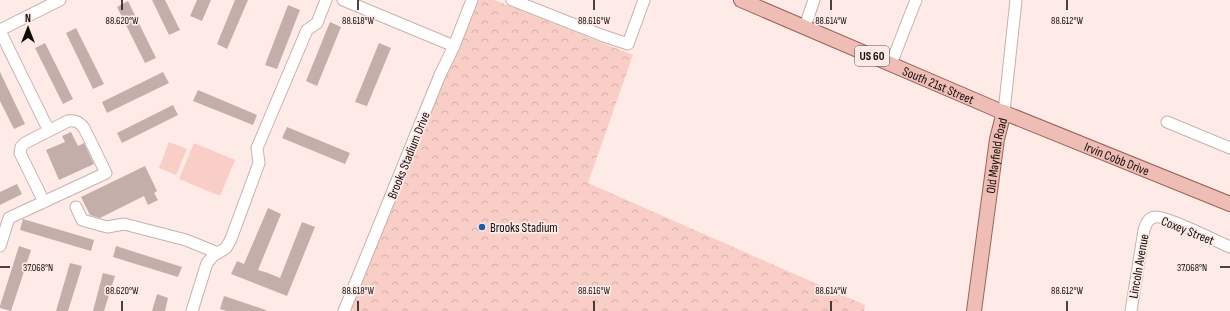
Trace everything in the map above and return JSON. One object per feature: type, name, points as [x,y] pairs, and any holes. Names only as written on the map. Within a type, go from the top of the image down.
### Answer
[{"type":"main road","name":"South 21st Street","points":[[741,0],[1004,112]]},
{"type":"main road","name":"Irvin Cobb Drive","points":[[1004,112],[1230,204]]},
{"type":"main road","name":"Old Mayfield Road","points":[[974,311],[997,139],[1004,112]]},
{"type":"street","points":[[49,131],[0,31],[60,0]]},
{"type":"street","points":[[192,311],[207,262],[226,248],[231,239],[259,164],[257,148],[307,30],[317,23],[326,0]]},
{"type":"street","points":[[343,0],[454,46]]},
{"type":"street","name":"Brooks Stadium Drive","points":[[344,311],[472,0]]},
{"type":"street","points":[[512,0],[628,44],[644,0]]},
{"type":"street","points":[[804,26],[814,0]]},
{"type":"street","points":[[891,64],[916,0]]},
{"type":"street","name":"Old Mayfield Road","points":[[1004,112],[1016,0]]},
{"type":"street","points":[[0,246],[9,218],[44,202],[106,173],[84,128],[79,122],[68,122],[25,142],[21,147],[20,153],[44,202]]},
{"type":"street","points":[[1167,122],[1230,148]]},
{"type":"street","points":[[76,207],[82,220],[107,227],[124,224],[186,240],[218,253]]},
{"type":"street","name":"Coxey Street","points":[[1147,221],[1154,217],[1159,217],[1230,247]]},
{"type":"street","name":"Lincoln Avenue","points":[[1131,311],[1142,239],[1147,221]]},
{"type":"green space","points":[[477,0],[494,0],[633,55],[588,183],[865,305],[864,311],[349,311]]},
{"type":"green space","points":[[169,142],[187,149],[176,175],[159,168]]},
{"type":"green space","points":[[194,143],[235,160],[220,196],[179,179]]},
{"type":"building","points":[[152,0],[165,0],[180,30],[169,35]]},
{"type":"building","points":[[197,0],[211,0],[202,21],[190,16]]},
{"type":"building","points":[[235,0],[248,0],[227,49],[217,44]]},
{"type":"building","points":[[128,1],[156,58],[145,63],[117,7]]},
{"type":"building","points":[[288,5],[300,10],[277,69],[265,65]]},
{"type":"building","points":[[330,22],[341,27],[317,86],[306,81]]},
{"type":"building","points":[[76,28],[104,84],[93,89],[66,33]]},
{"type":"building","points":[[45,43],[73,99],[63,104],[35,48]]},
{"type":"building","points":[[379,43],[391,48],[367,106],[355,102]]},
{"type":"building","points":[[0,72],[25,124],[14,129],[0,101]]},
{"type":"building","points":[[163,72],[169,83],[107,113],[102,102]]},
{"type":"building","points":[[198,90],[257,115],[253,125],[193,101]]},
{"type":"building","points":[[173,105],[178,115],[122,143],[117,133]]},
{"type":"building","points":[[287,127],[350,153],[345,164],[282,138]]},
{"type":"building","points":[[71,132],[78,146],[84,143],[94,164],[59,180],[46,150],[65,142],[62,136]]},
{"type":"building","points":[[145,166],[157,191],[154,193],[158,200],[148,205],[144,196],[100,218],[90,215],[81,197]]},
{"type":"building","points":[[17,184],[22,194],[0,205],[0,192]]},
{"type":"building","points":[[268,208],[281,214],[258,270],[280,278],[302,222],[315,227],[287,296],[231,274],[237,261],[244,264]]},
{"type":"building","points":[[23,219],[94,240],[91,251],[20,230]]},
{"type":"building","points":[[19,246],[31,250],[11,311],[0,308],[0,306]]},
{"type":"building","points":[[116,246],[182,267],[178,277],[113,257]]},
{"type":"building","points":[[70,263],[82,266],[68,311],[56,311]]},
{"type":"building","points":[[103,273],[115,276],[104,311],[93,311]]},
{"type":"building","points":[[157,294],[168,298],[165,311],[152,311]]},
{"type":"building","points":[[224,296],[266,311],[227,311],[220,309]]},
{"type":"place","name":"Brooks Stadium","points":[[482,227]]}]
